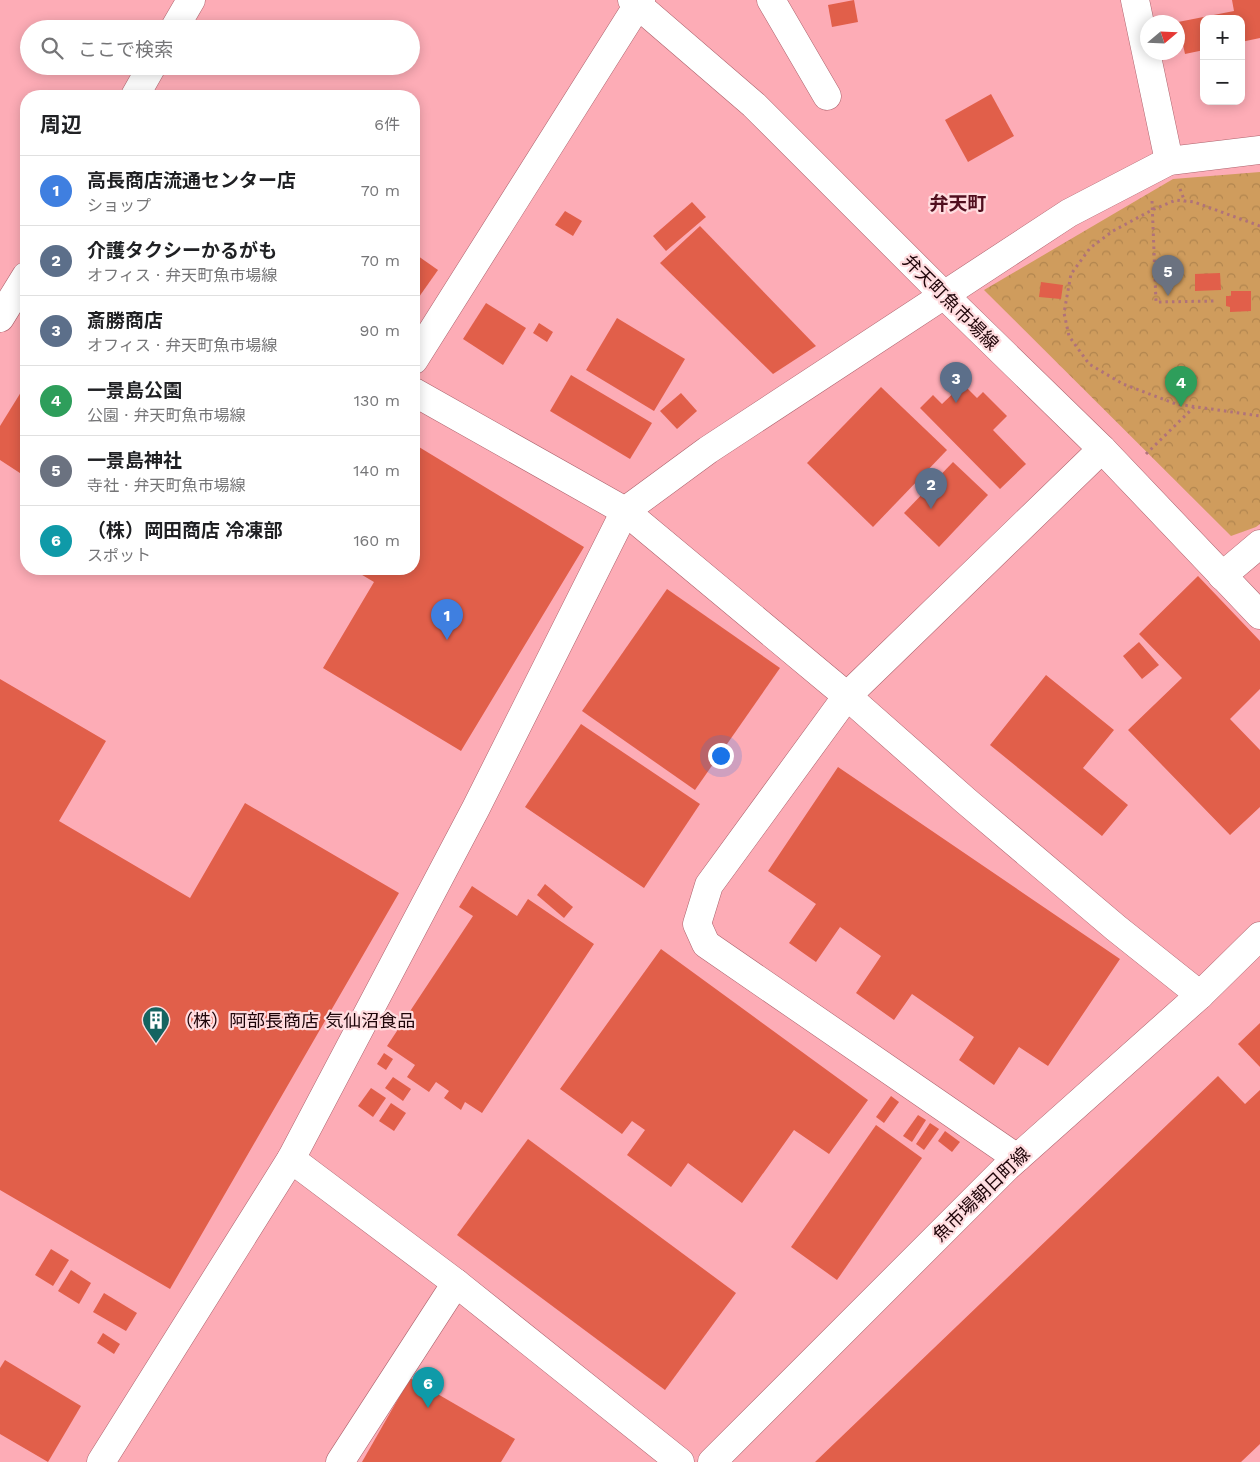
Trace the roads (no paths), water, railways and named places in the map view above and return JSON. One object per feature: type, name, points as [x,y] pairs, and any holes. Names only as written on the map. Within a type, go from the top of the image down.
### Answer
[{"type":"street","points":[[179,20],[191,0]]},
{"type":"street","points":[[771,0],[827,96]]},
{"type":"street","points":[[1135,0],[1160,166]]},
{"type":"street","points":[[420,350],[637,1]]},
{"type":"street","name":"弁天町魚市場線","points":[[637,1],[754,104],[1102,450],[1260,615]]},
{"type":"street","points":[[138,90],[147,75]]},
{"type":"street","points":[[101,1462],[290,1159],[476,808],[625,511],[708,450],[1069,214],[1160,166],[1260,150]]},
{"type":"street","points":[[0,318],[20,286]]},
{"type":"street","points":[[420,395],[625,511],[847,696],[966,801],[1116,928],[1200,995]]},
{"type":"street","points":[[1017,1158],[706,944],[697,924],[708,885],[847,696],[1102,450]]},
{"type":"street","points":[[1222,576],[1260,544]]},
{"type":"street","name":"魚市場朝日町線","points":[[712,1462],[1017,1158],[1200,995],[1260,936]]},
{"type":"street","points":[[290,1159],[456,1283],[680,1462]]},
{"type":"street","points":[[340,1462],[456,1283]]},
{"type":"place","name":"一景島神社","points":[[1168,296]]},
{"type":"place","name":"斎勝商店","points":[[956,403]]},
{"type":"place","name":"一景島公園","points":[[1181,407]]},
{"type":"place","name":"介護タクシーかるがも","points":[[931,509]]},
{"type":"place","name":"高長商店流通センター店","points":[[447,640]]},
{"type":"place","name":"（株）阿部長商店 気仙沼食品","points":[[156,1044]]},
{"type":"place","name":"（株）岡田商店 冷凍部","points":[[428,1408]]},
{"type":"district","name":"弁天町","points":[[958,203]]}]
